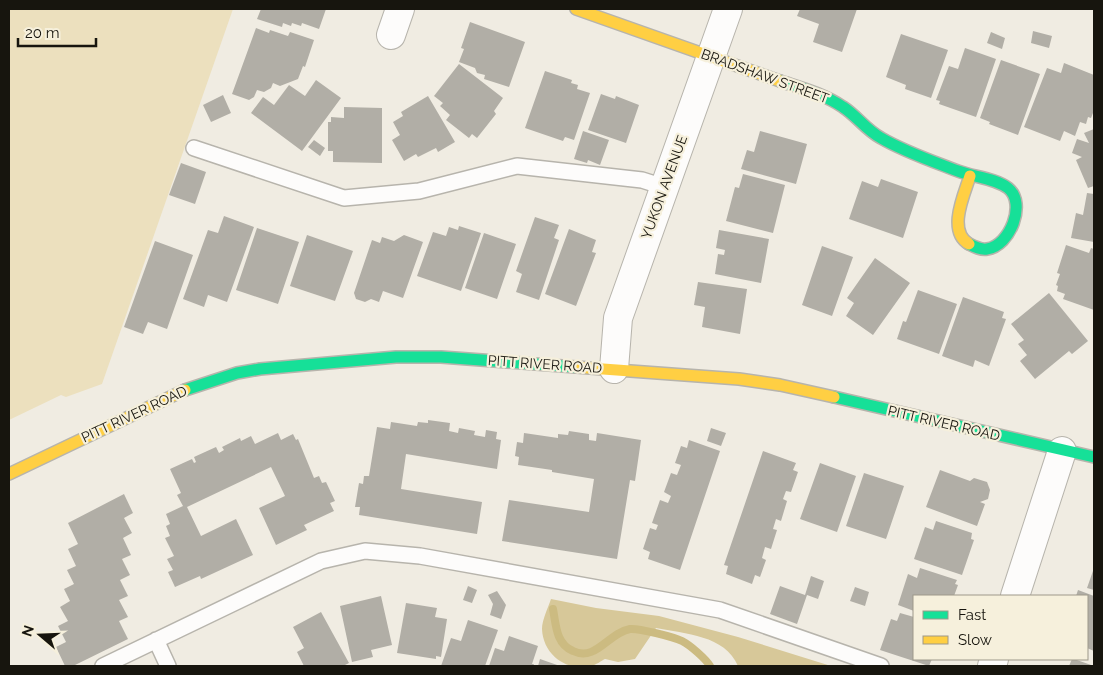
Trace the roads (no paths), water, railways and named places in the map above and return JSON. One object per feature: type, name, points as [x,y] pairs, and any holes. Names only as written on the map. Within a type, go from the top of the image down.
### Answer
[{"type":"main road","name":"BRADSHAW STREET","points":[[576,9],[823,96],[843,106],[875,135],[934,162],[970,176],[1005,186],[1015,196],[1016,207],[1011,228],[997,246],[987,250],[977,249],[966,243],[959,234],[960,214],[970,176]]},
{"type":"main road","name":"PITT RIVER ROAD","points":[[9,474],[162,400],[214,379],[260,369],[396,357],[441,357],[739,379],[780,385],[1094,457]]},
{"type":"street","points":[[391,35],[400,9]]},
{"type":"street","name":"YUKON AVENUE","points":[[614,369],[618,318],[728,9]]},
{"type":"street","points":[[1014,595],[1062,451]]},
{"type":"lane","points":[[194,148],[344,198],[419,191],[517,166],[642,180],[664,188]]},
{"type":"lane","points":[[103,666],[321,561],[365,551],[428,558],[720,610],[881,666]]},
{"type":"lane","points":[[156,640],[168,666]]},
{"type":"waterway","points":[[553,609],[560,639],[567,648],[573,651],[589,653],[622,632],[634,629],[682,641],[698,652],[710,666]]}]
